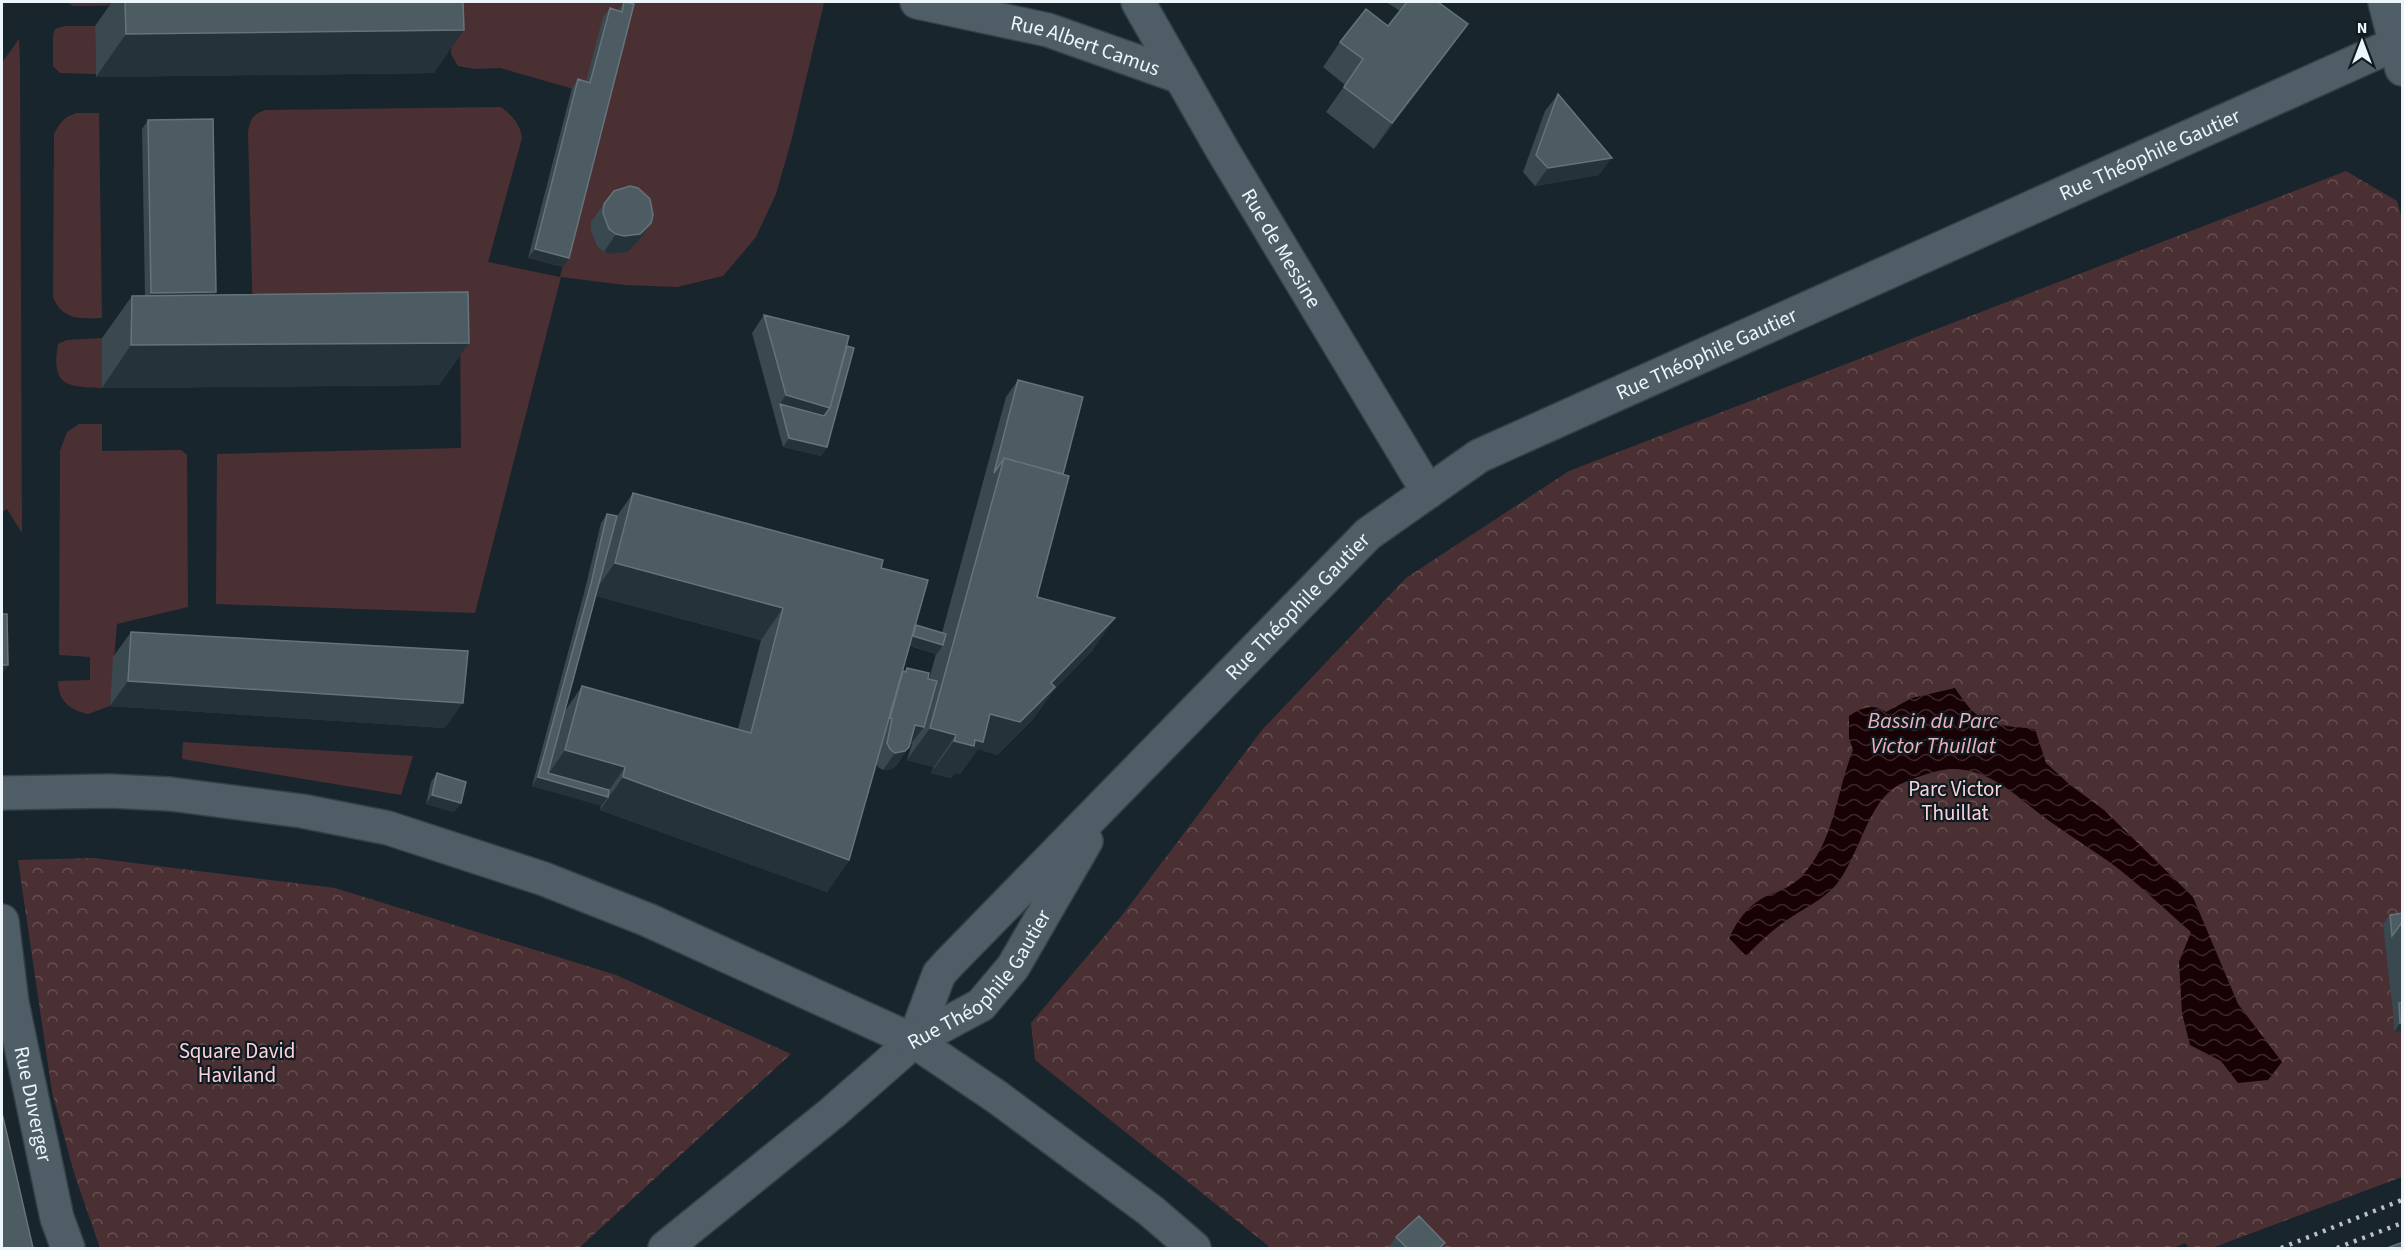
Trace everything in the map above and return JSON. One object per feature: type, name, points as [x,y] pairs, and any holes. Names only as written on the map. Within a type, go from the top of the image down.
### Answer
[{"type":"street","name":"Rue Albert Camus","points":[[917,2],[1048,30],[1181,77]]},
{"type":"street","name":"Rue de Messine","points":[[1138,2],[1428,492]]},
{"type":"street","points":[[2385,2],[2400,51]]},
{"type":"street","name":"Rue Théophile Gautier","points":[[914,1041],[939,974],[1368,534],[1479,456],[2400,51]]},
{"type":"street","points":[[2,793],[109,791],[170,794],[302,811],[388,828],[544,879],[648,920],[914,1041],[997,1097],[1151,1211],[1194,1248]]},
{"type":"street","name":"Rue Théophile Gautier","points":[[914,1041],[981,1005],[1013,967],[1110,800]]},
{"type":"street","name":"Rue Duverger","points":[[2,921],[12,1002],[57,1218],[68,1248]]},
{"type":"street","points":[[665,1248],[832,1113],[914,1041]]},
{"type":"green space","points":[[65,2],[432,2],[74,6]]},
{"type":"green space","points":[[454,2],[824,3],[792,138],[776,194],[756,237],[723,276],[677,287],[625,285],[561,277],[475,613],[216,604],[217,454],[461,448],[460,318],[253,320],[248,132],[251,120],[258,113],[266,110],[501,107],[520,128],[522,138],[488,262],[560,277],[627,13],[584,92],[500,68],[475,69],[458,66],[451,54]]},
{"type":"green space","points":[[65,26],[95,26],[96,74],[60,73],[53,66],[53,35],[55,29]]},
{"type":"green space","points":[[19,39],[22,533],[7,509],[2,512],[2,60]]},
{"type":"green space","points":[[76,113],[99,113],[102,318],[79,318],[67,314],[61,310],[53,297],[54,134],[62,121]]},
{"type":"green space","name":"Parc Victor Thuillat","points":[[2346,171],[2397,201],[2402,219],[2402,1177],[2212,1248],[2189,1248],[2185,1243],[2174,1248],[1271,1248],[1035,1060],[1031,1023],[1123,914],[1262,730],[1406,578],[1569,471]]},
{"type":"green space","points":[[102,338],[102,388],[70,384],[59,376],[56,358],[58,344],[67,340]]},
{"type":"green space","points":[[79,424],[102,424],[102,451],[181,450],[187,455],[188,607],[117,624],[110,706],[88,714],[66,704],[60,694],[58,681],[90,680],[90,657],[59,655],[60,451],[67,432]]},
{"type":"green space","points":[[183,742],[413,756],[401,795],[182,759]]},
{"type":"green space","name":"Square David Haviland","points":[[94,858],[335,888],[616,975],[791,1054],[579,1248],[100,1248],[74,1173],[52,1092],[18,860]]},
{"type":"water","name":"Bassin du Parc Victor Thuillat","points":[[1955,688],[1980,717],[1997,724],[2035,729],[2046,763],[2069,784],[2104,810],[2193,897],[2238,1004],[2282,1062],[2268,1080],[2238,1083],[2221,1061],[2190,1045],[2182,1013],[2179,962],[2191,932],[2140,886],[2108,861],[2004,787],[1967,770],[1947,769],[1931,773],[1893,789],[1876,808],[1850,863],[1830,891],[1776,928],[1746,956],[1729,938],[1746,911],[1761,899],[1796,882],[1807,870],[1824,843],[1853,750],[1849,738],[1849,716],[1868,707],[1886,712],[1912,698]]},
{"type":"building","points":[[125,2],[463,2],[464,30],[126,34]]},
{"type":"building","points":[[624,2],[634,4],[569,258],[535,249],[578,79],[590,83],[610,8],[622,12]]},
{"type":"building","points":[[1407,2],[1438,2],[1468,24],[1392,123],[1344,87],[1363,59],[1340,42],[1366,9],[1388,26]]},
{"type":"building","points":[[1558,94],[1612,158],[1548,168],[1536,155]]},
{"type":"building","points":[[213,119],[216,292],[151,293],[148,120]]},
{"type":"building","points":[[630,186],[638,188],[650,199],[653,215],[651,223],[640,234],[624,236],[609,229],[603,213],[604,204],[614,191]]},
{"type":"building","points":[[468,292],[469,343],[131,345],[132,296]]},
{"type":"building","points":[[764,315],[849,336],[830,408],[786,395]]},
{"type":"building","points":[[847,346],[854,348],[827,447],[789,438],[780,404],[824,416],[830,408]]},
{"type":"building","points":[[1018,380],[1083,397],[1063,474],[1004,458],[994,473]]},
{"type":"building","points":[[1004,458],[1069,476],[1037,597],[1115,618],[1051,683],[1055,687],[1020,722],[990,714],[983,742],[975,740],[974,746],[954,741],[956,735],[930,728]]},
{"type":"building","points":[[633,493],[883,560],[881,568],[928,580],[849,860],[623,777],[625,767],[565,750],[582,686],[751,733],[783,608],[615,563]]},
{"type":"building","points":[[607,514],[617,516],[548,773],[609,790],[608,797],[538,777],[591,584]]},
{"type":"building","points":[[2,614],[7,614],[8,665],[2,665]]},
{"type":"building","points":[[916,625],[946,634],[943,645],[913,636]]},
{"type":"building","points":[[131,632],[468,651],[463,703],[128,681]]},
{"type":"building","points":[[907,668],[929,673],[928,679],[937,681],[924,727],[915,725],[909,747],[905,751],[895,753],[887,743],[892,719],[890,718],[903,671],[906,672]]},
{"type":"building","points":[[437,773],[466,782],[461,803],[432,795]]},
{"type":"building","points":[[2403,913],[2403,921],[2392,936],[2390,915]]},
{"type":"building","points":[[2399,1003],[2403,1003],[2403,1022],[2400,1023]]},
{"type":"building","points":[[3,1117],[33,1248],[2,1248]]},
{"type":"building","points":[[1419,1216],[1445,1243],[1439,1248],[1407,1248],[1396,1237]]},
{"type":"building","points":[[2403,1242],[2403,1248],[2387,1248]]},
{"type":"railway","points":[[2281,1248],[2402,1200]]},
{"type":"railway","points":[[2337,1248],[2402,1223]]}]
